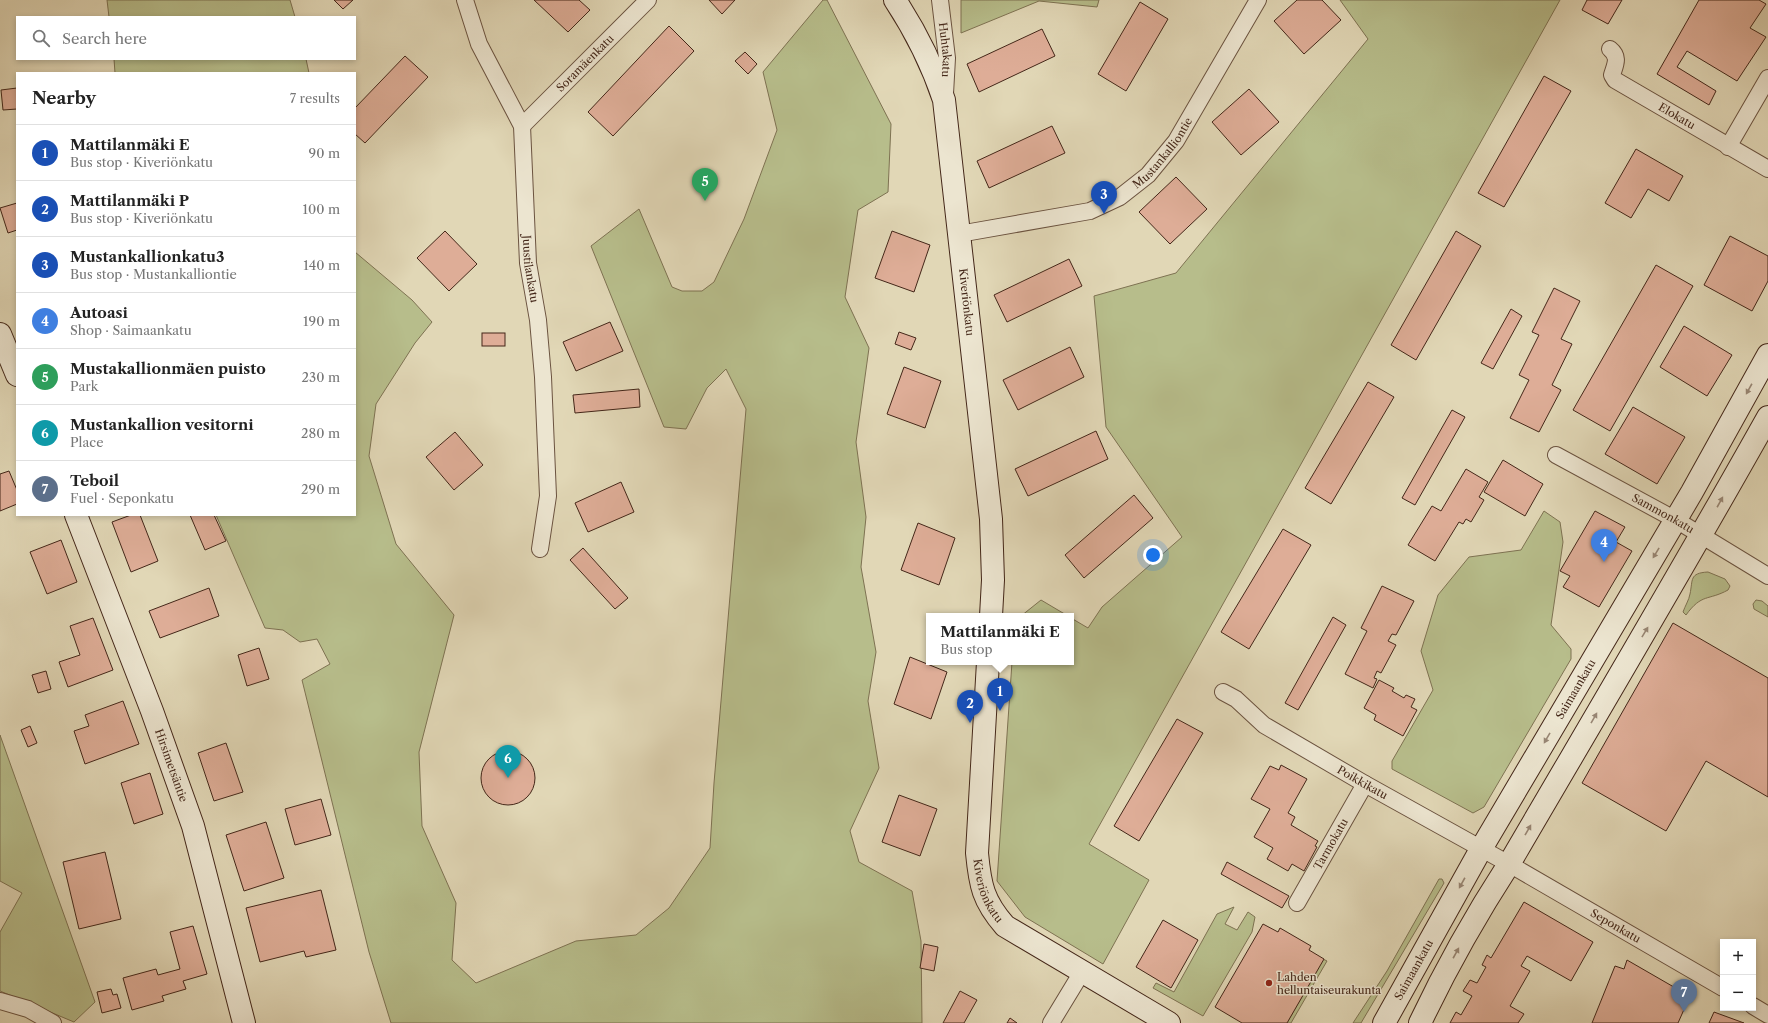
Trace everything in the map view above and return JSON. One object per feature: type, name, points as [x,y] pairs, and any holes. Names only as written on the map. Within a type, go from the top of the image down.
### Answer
[{"type":"street","name":"Juustilankatu","points":[[465,0],[479,44],[522,126],[528,263],[538,320],[543,377],[548,496],[540,549]]},
{"type":"street","name":"Soramäenkatu","points":[[522,126],[648,0]]},
{"type":"street","name":"Kiveriönkatu","points":[[896,0],[917,35],[935,72],[944,100],[991,520],[993,580],[991,613]]},
{"type":"street","name":"Huhtakatu","points":[[940,0],[947,58],[944,100]]},
{"type":"street","name":"Mustankalliontie","points":[[959,234],[1090,211],[1126,193],[1148,175],[1176,141],[1258,0]]},
{"type":"street","name":"Elokatu","points":[[1610,49],[1615,53],[1617,60],[1612,75],[1615,80],[1768,169]]},
{"type":"street","points":[[1728,147],[1768,78]]},
{"type":"street","points":[[0,334],[16,373]]},
{"type":"street","name":"Saimaankatu","points":[[1384,1023],[1481,848],[1676,520],[1768,355]]},
{"type":"street","points":[[1420,1023],[1441,980],[1490,892],[1509,864],[1701,536],[1768,417]]},
{"type":"street","name":"Sammonkatu","points":[[1556,455],[1676,520],[1768,576]]},
{"type":"street","name":"Hirsimetsäntie","points":[[76,516],[152,711],[193,826],[244,1023]]},
{"type":"street","name":"Kiveriönkatu","points":[[988,665],[977,853],[980,883],[988,905],[1005,926],[1169,1023]]},
{"type":"street","name":"Poikkikatu","points":[[1223,692],[1236,699],[1264,725],[1365,784],[1509,864]]},
{"type":"street","name":"Tarmokatu","points":[[1297,903],[1365,784]]},
{"type":"street","name":"Seponkatu","points":[[1509,864],[1720,986]]},
{"type":"street","points":[[1051,1023],[1082,972]]},
{"type":"street","points":[[0,1001],[28,1010],[53,1023]]},
{"type":"street","points":[[1756,1008],[1768,1015]]},
{"type":"green space","points":[[107,0],[290,0],[295,16],[109,16]]},
{"type":"green space","points":[[823,0],[827,0],[891,124],[888,192],[858,210],[845,297],[869,348],[856,442],[866,517],[861,567],[876,652],[868,701],[879,768],[850,831],[859,862],[912,891],[921,941],[922,1023],[391,1023],[369,952],[302,680],[330,664],[317,639],[300,642],[283,630],[265,628],[216,516],[356,516],[356,253],[412,300],[432,322],[415,343],[376,404],[369,456],[396,544],[454,615],[419,752],[422,826],[456,903],[452,960],[476,983],[576,941],[636,935],[669,908],[710,848],[714,783],[746,409],[726,369],[707,388],[686,429],[664,427],[591,246],[639,209],[672,287],[682,291],[702,291],[714,282],[744,219],[777,130],[763,72]]},
{"type":"green space","points":[[961,0],[1099,0],[1097,7],[1039,1],[961,33]]},
{"type":"green space","points":[[1340,0],[1560,0],[1089,844],[1149,880],[1103,964],[1025,917],[997,881],[1012,665],[1074,665],[1074,620],[1088,628],[1102,607],[1182,537],[1106,427],[1094,296],[1176,273],[1368,39]]},
{"type":"green space","points":[[114,60],[306,60],[309,72],[115,72]]},
{"type":"green space","points":[[1544,511],[1560,522],[1563,542],[1551,625],[1571,649],[1571,659],[1484,807],[1473,813],[1392,769],[1392,761],[1433,690],[1421,651],[1438,595],[1469,557],[1521,550]]},
{"type":"green space","points":[[1708,572],[1725,579],[1730,586],[1728,590],[1701,600],[1696,603],[1686,615],[1683,612],[1689,596],[1693,578],[1698,574]]},
{"type":"green space","points":[[1041,600],[1063,613],[1025,613]]},
{"type":"green space","points":[[1756,600],[1762,601],[1768,606],[1768,617],[1754,609],[1753,604]]},
{"type":"green space","points":[[0,735],[95,1002],[74,1022],[0,991],[0,932],[22,893],[0,881]]},
{"type":"green space","points":[[1439,879],[1442,879],[1444,883],[1361,1023],[1353,1023],[1387,971]]},
{"type":"green space","points":[[1234,907],[1225,924],[1237,930],[1248,912],[1255,917],[1252,932],[1203,1016],[1153,988],[1156,983],[1174,992],[1217,914]]},
{"type":"green space","points":[[1323,959],[1327,961],[1291,1023],[1287,1023]]},
{"type":"building","points":[[334,0],[353,0],[343,9]]},
{"type":"building","points":[[534,0],[579,0],[590,10],[568,32]]},
{"type":"building","points":[[709,0],[735,0],[722,14]]},
{"type":"building","points":[[1297,0],[1322,0],[1341,20],[1304,54],[1274,21]]},
{"type":"building","points":[[1587,0],[1622,0],[1608,24],[1582,10]]},
{"type":"building","points":[[1699,0],[1759,0],[1766,4],[1750,28],[1766,37],[1737,81],[1687,51],[1677,67],[1716,91],[1709,105],[1657,74]]},
{"type":"building","points":[[1140,2],[1168,19],[1126,91],[1098,74]]},
{"type":"building","points":[[669,26],[694,51],[613,136],[588,112]]},
{"type":"building","points":[[1042,29],[1055,56],[979,92],[967,64]]},
{"type":"building","points":[[745,52],[757,64],[748,74],[735,61]]},
{"type":"building","points":[[405,56],[428,77],[365,143],[356,135],[356,107]]},
{"type":"building","points":[[1544,76],[1571,91],[1504,207],[1478,193]]},
{"type":"building","points":[[16,88],[16,109],[3,110],[1,90]]},
{"type":"building","points":[[1249,89],[1279,122],[1241,155],[1212,122]]},
{"type":"building","points":[[1052,126],[1065,153],[989,188],[977,161]]},
{"type":"building","points":[[1636,149],[1683,176],[1669,201],[1648,189],[1631,218],[1605,203]]},
{"type":"building","points":[[1176,177],[1207,209],[1170,244],[1139,212]]},
{"type":"building","points":[[16,203],[16,230],[8,233],[0,208]]},
{"type":"building","points":[[445,231],[477,264],[449,291],[417,258]]},
{"type":"building","points":[[892,231],[930,245],[914,292],[875,278]]},
{"type":"building","points":[[1456,231],[1481,246],[1416,360],[1391,345]]},
{"type":"building","points":[[1730,236],[1768,256],[1768,281],[1752,311],[1704,285]]},
{"type":"building","points":[[1069,259],[1082,286],[1007,322],[994,295]]},
{"type":"building","points":[[1656,265],[1693,286],[1610,431],[1573,410]]},
{"type":"building","points":[[1554,288],[1580,301],[1561,339],[1572,344],[1552,385],[1561,390],[1539,432],[1510,418],[1529,380],[1519,375],[1539,335],[1532,332]]},
{"type":"building","points":[[1511,309],[1522,316],[1493,369],[1481,363]]},
{"type":"building","points":[[610,322],[623,351],[576,371],[563,342]]},
{"type":"building","points":[[1684,326],[1732,355],[1707,396],[1660,367]]},
{"type":"building","points":[[899,332],[916,338],[911,350],[895,344]]},
{"type":"building","points":[[482,333],[505,333],[505,346],[482,346]]},
{"type":"building","points":[[1070,347],[1084,377],[1018,410],[1003,380]]},
{"type":"building","points":[[904,367],[941,381],[925,428],[887,414]]},
{"type":"building","points":[[1368,382],[1394,397],[1331,504],[1305,488]]},
{"type":"building","points":[[639,389],[640,407],[575,413],[573,395]]},
{"type":"building","points":[[1633,407],[1685,437],[1657,484],[1605,454]]},
{"type":"building","points":[[1452,410],[1465,417],[1415,505],[1402,498]]},
{"type":"building","points":[[1096,431],[1108,459],[1028,496],[1015,469]]},
{"type":"building","points":[[455,432],[483,465],[454,490],[426,457]]},
{"type":"building","points":[[1503,460],[1543,484],[1525,516],[1484,492]]},
{"type":"building","points":[[1466,469],[1488,482],[1479,497],[1484,500],[1471,522],[1466,519],[1463,524],[1459,522],[1435,561],[1408,545],[1432,506],[1441,511]]},
{"type":"building","points":[[9,471],[16,488],[16,504],[0,511],[0,474]]},
{"type":"building","points":[[621,482],[634,512],[588,532],[575,503]]},
{"type":"building","points":[[1134,495],[1153,518],[1084,578],[1065,555]]},
{"type":"building","points":[[1595,511],[1625,527],[1616,542],[1632,551],[1599,607],[1563,587],[1570,576],[1560,571]]},
{"type":"building","points":[[128,516],[140,516],[158,561],[131,572],[112,522]]},
{"type":"building","points":[[190,516],[214,516],[226,541],[205,550]]},
{"type":"building","points":[[918,523],[955,538],[939,585],[901,570]]},
{"type":"building","points":[[1283,529],[1311,545],[1249,649],[1221,632]]},
{"type":"building","points":[[61,540],[77,582],[47,594],[30,552]]},
{"type":"building","points":[[583,548],[628,598],[615,609],[570,560]]},
{"type":"building","points":[[1382,586],[1414,601],[1396,635],[1392,634],[1388,641],[1396,645],[1381,673],[1377,671],[1374,678],[1377,679],[1373,688],[1345,674],[1367,631],[1361,628]]},
{"type":"building","points":[[209,588],[219,616],[160,638],[149,611]]},
{"type":"building","points":[[1333,617],[1346,625],[1298,710],[1285,703]]},
{"type":"building","points":[[93,618],[113,670],[68,687],[59,662],[80,655],[70,626]]},
{"type":"building","points":[[1673,623],[1768,678],[1768,797],[1706,761],[1666,831],[1582,783]]},
{"type":"building","points":[[259,648],[269,679],[247,686],[238,655]]},
{"type":"building","points":[[910,657],[926,663],[926,665],[947,672],[931,719],[894,704]]},
{"type":"building","points":[[46,671],[51,689],[38,693],[32,675]]},
{"type":"building","points":[[1379,680],[1394,688],[1392,691],[1404,698],[1406,695],[1415,699],[1411,707],[1417,710],[1403,736],[1374,720],[1376,715],[1364,708]]},
{"type":"building","points":[[123,701],[139,744],[85,764],[74,731],[89,726],[85,715]]},
{"type":"building","points":[[1177,719],[1203,733],[1139,841],[1114,826]]},
{"type":"building","points":[[30,726],[37,743],[28,747],[21,730]]},
{"type":"building","points":[[226,743],[243,792],[214,801],[198,753]]},
{"type":"building","points":[[503,751],[513,751],[523,755],[531,763],[535,773],[535,783],[531,793],[523,801],[513,805],[503,805],[493,801],[485,793],[481,783],[481,773],[485,763],[493,755]]},
{"type":"building","points":[[1281,765],[1307,779],[1288,813],[1295,817],[1291,825],[1318,841],[1315,846],[1317,847],[1304,871],[1292,864],[1288,871],[1267,859],[1273,848],[1254,837],[1270,809],[1251,799],[1270,766],[1279,770]]},
{"type":"building","points":[[150,773],[163,814],[134,824],[121,783]]},
{"type":"building","points":[[899,795],[937,809],[920,856],[882,842]]},
{"type":"building","points":[[321,799],[331,835],[295,845],[285,809]]},
{"type":"building","points":[[266,822],[284,878],[244,891],[226,835]]},
{"type":"building","points":[[105,852],[121,919],[79,929],[63,862]]},
{"type":"building","points":[[1227,862],[1289,896],[1282,908],[1221,874]]},
{"type":"building","points":[[321,890],[336,950],[306,957],[304,951],[260,962],[246,908]]},
{"type":"building","points":[[1524,902],[1593,942],[1571,981],[1527,956],[1521,966],[1530,971],[1510,1006],[1524,1014],[1518,1023],[1450,1023],[1456,1012],[1461,1015],[1472,996],[1463,991],[1470,980],[1477,983],[1486,967],[1482,965],[1487,955],[1491,958]]},
{"type":"building","points":[[1163,920],[1198,940],[1171,988],[1136,967]]},
{"type":"building","name":"Lahden helluntaiseurakunta","points":[[1263,924],[1278,932],[1280,928],[1311,946],[1309,950],[1324,959],[1287,1023],[1242,1023],[1215,1007]]},
{"type":"building","points":[[193,926],[207,974],[183,981],[186,989],[162,996],[164,1001],[132,1010],[123,978],[156,969],[158,975],[180,969],[170,932]]},
{"type":"building","points":[[924,944],[938,947],[934,971],[920,968]]},
{"type":"building","points":[[1627,960],[1679,990],[1674,999],[1686,1005],[1678,1023],[1592,1023],[1615,966],[1624,969]]},
{"type":"building","points":[[111,989],[113,995],[117,994],[121,1008],[102,1013],[97,992]]},
{"type":"building","points":[[960,991],[977,1000],[964,1023],[943,1023]]},
{"type":"building","points":[[1714,1012],[1744,1023],[1709,1023]]},
{"type":"building","points":[[1010,1018],[1017,1023],[1007,1023]]},
{"type":"place","name":"Mustakallionmäen puisto","points":[[705,201]]},
{"type":"place","name":"Mustankallionkatu3","points":[[1104,214]]},
{"type":"place","name":"Autoasi","points":[[1604,562]]},
{"type":"place","name":"Mattilanmäki E","points":[[1000,711]]},
{"type":"place","name":"Mattilanmäki P","points":[[970,723]]},
{"type":"place","name":"Mustankallion vesitorni","points":[[508,778]]},
{"type":"place","name":"Lahden helluntaiseurakunta","points":[[1269,983]]},
{"type":"place","name":"Teboil","points":[[1684,1012]]}]
